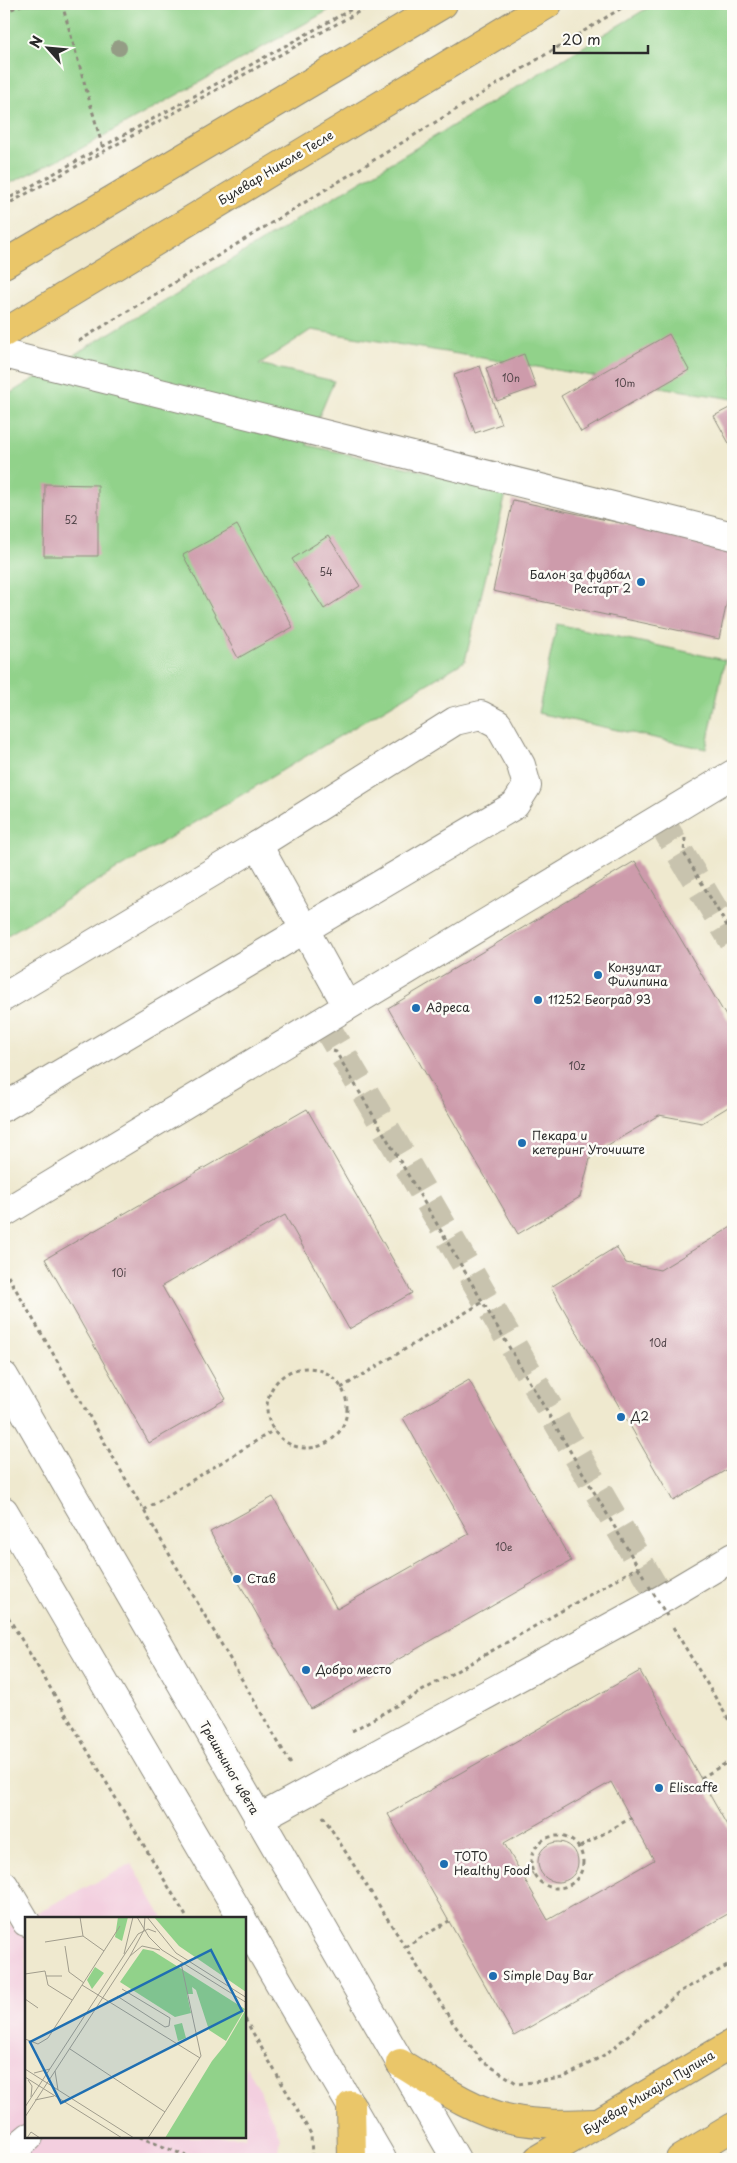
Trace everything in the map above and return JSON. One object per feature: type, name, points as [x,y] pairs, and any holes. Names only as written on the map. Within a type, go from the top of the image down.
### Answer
[{"type":"main road","points":[[4,264],[443,4]]},
{"type":"main road","name":"Булевар Николе Тесле","points":[[4,332],[548,4]]},
{"type":"main road","name":"Булевар Михајла Пупина","points":[[538,2159],[733,2043]]},
{"type":"main road","points":[[400,2063],[463,2101],[510,2119],[558,2124],[600,2123]]},
{"type":"main road","points":[[351,2105],[352,2159]]},
{"type":"main road","points":[[680,2159],[733,2127]]},
{"type":"street","points":[[4,354],[733,536]]},
{"type":"street","points":[[4,997],[258,845],[454,721],[480,715],[498,724],[521,765],[527,786],[515,805],[4,1107]]},
{"type":"street","points":[[4,1212],[733,774]]},
{"type":"street","points":[[258,845],[347,1006]]},
{"type":"street","name":"Трешњиног цвета","points":[[4,1376],[456,2159]]},
{"type":"street","points":[[4,1511],[241,1917]]},
{"type":"street","points":[[258,1819],[664,1598],[733,1557]]},
{"type":"street","points":[[4,1885],[25,1920]]},
{"type":"street","points":[[246,1926],[382,2159]]},
{"type":"street","points":[[4,2158],[28,2138]]},
{"type":"path","points":[[4,12],[24,4]]},
{"type":"path","points":[[62,4],[104,152]]},
{"type":"path","points":[[4,201],[361,4]]},
{"type":"path","points":[[4,206],[373,4]]},
{"type":"path","points":[[42,364],[628,4]]},
{"type":"path","points":[[690,831],[685,837],[684,853],[733,936]]},
{"type":"path","points":[[329,1049],[336,1052],[733,1727]]},
{"type":"path","points":[[4,1269],[308,1791],[453,2023],[482,2061],[518,2084],[562,2078],[606,2054],[681,1991],[733,1963]]},
{"type":"path","points":[[4,1289],[13,1284]]},
{"type":"path","points":[[342,1388],[483,1302]]},
{"type":"path","points":[[301,1368],[314,1368],[326,1372],[342,1388],[347,1403],[346,1416],[341,1429],[332,1440],[319,1446],[306,1448],[292,1445],[281,1438],[274,1430],[268,1415],[267,1402],[271,1390],[279,1379],[289,1372],[301,1368]]},
{"type":"path","points":[[144,1510],[274,1430]]},
{"type":"path","points":[[349,1732],[638,1567]]},
{"type":"path","points":[[4,1610],[186,1917]]},
{"type":"path","points":[[700,1778],[733,1759]]},
{"type":"path","points":[[580,1847],[631,1818]]},
{"type":"path","points":[[564,1836],[580,1847],[584,1868],[571,1886],[549,1888],[533,1873],[532,1854],[544,1839],[564,1836]]},
{"type":"path","points":[[525,1878],[533,1873]]},
{"type":"path","points":[[405,1947],[449,1921]]},
{"type":"path","points":[[246,2021],[311,2134],[312,2159]]},
{"type":"path","points":[[142,2138],[194,2159]]},
{"type":"shaded area","points":[[132,1864],[162,1917],[28,1917]]},
{"type":"shaded area","points":[[25,1918],[25,2138],[246,2138],[246,2066],[259,2089],[280,2137],[277,2159],[4,2159],[4,1929]]},
{"type":"green space","points":[[4,4],[340,4],[80,149],[4,186]]},
{"type":"green space","points":[[654,4],[733,4],[733,399],[311,330],[259,364],[334,381],[307,445],[507,490],[465,661],[4,937],[4,397]]},
{"type":"green space","points":[[557,624],[725,660],[706,749],[538,713]]},
{"type":"building","points":[[669,334],[689,370],[581,432],[561,396]]},
{"type":"building","points":[[524,354],[536,387],[497,401],[486,368]]},
{"type":"building","points":[[480,366],[501,424],[475,433],[454,375]]},
{"type":"building","points":[[733,406],[733,446],[731,447],[714,416]]},
{"type":"building","points":[[45,484],[98,485],[98,556],[44,556]]},
{"type":"building","points":[[513,500],[733,547],[733,574],[719,639],[493,591]]},
{"type":"building","points":[[237,525],[293,627],[238,658],[183,555]]},
{"type":"building","points":[[328,536],[360,586],[324,609],[292,559]]},
{"type":"building","points":[[635,861],[733,1028],[733,1104],[702,1123],[659,1115],[591,1155],[580,1197],[518,1234],[388,1008]]},
{"type":"building","points":[[307,1109],[412,1293],[349,1329],[285,1215],[162,1286],[226,1399],[149,1443],[45,1259]]},
{"type":"building","points":[[733,1226],[733,1466],[673,1501],[551,1287],[616,1247],[626,1263],[660,1270]]},
{"type":"building","points":[[469,1380],[571,1561],[311,1709],[210,1532],[273,1497],[337,1609],[469,1534],[403,1418]]},
{"type":"building","points":[[640,1671],[733,1836],[733,1911],[514,2036],[388,1814]],"holes":[[[611,1782],[654,1860],[548,1920],[504,1843]]]},
{"type":"building","points":[[562,1842],[569,1845],[575,1851],[578,1862],[577,1870],[569,1879],[562,1882],[554,1882],[547,1879],[539,1870],[538,1858],[541,1851],[550,1843]]},
{"type":"tunnel","points":[[659,818],[733,941]]},
{"type":"tunnel","points":[[323,1021],[661,1599]]},
{"type":"place","name":"Балон за фудбал Рестарт 2","points":[[641,582]]},
{"type":"place","name":"Конзулат Филипина","points":[[598,975]]},
{"type":"place","name":"11252 Београд 93","points":[[538,1000]]},
{"type":"place","name":"Адреса","points":[[416,1008]]},
{"type":"place","name":"Пекара и кетеринг Уточиште","points":[[522,1143]]},
{"type":"place","name":"Д2","points":[[621,1417]]},
{"type":"place","name":"Став","points":[[237,1579]]},
{"type":"place","name":"Добро место","points":[[306,1670]]},
{"type":"place","name":"Eliscaffe","points":[[659,1788]]},
{"type":"place","name":"TOTO Healthy Food","points":[[444,1864]]},
{"type":"place","name":"Simple Day Bar","points":[[493,1976]]}]
